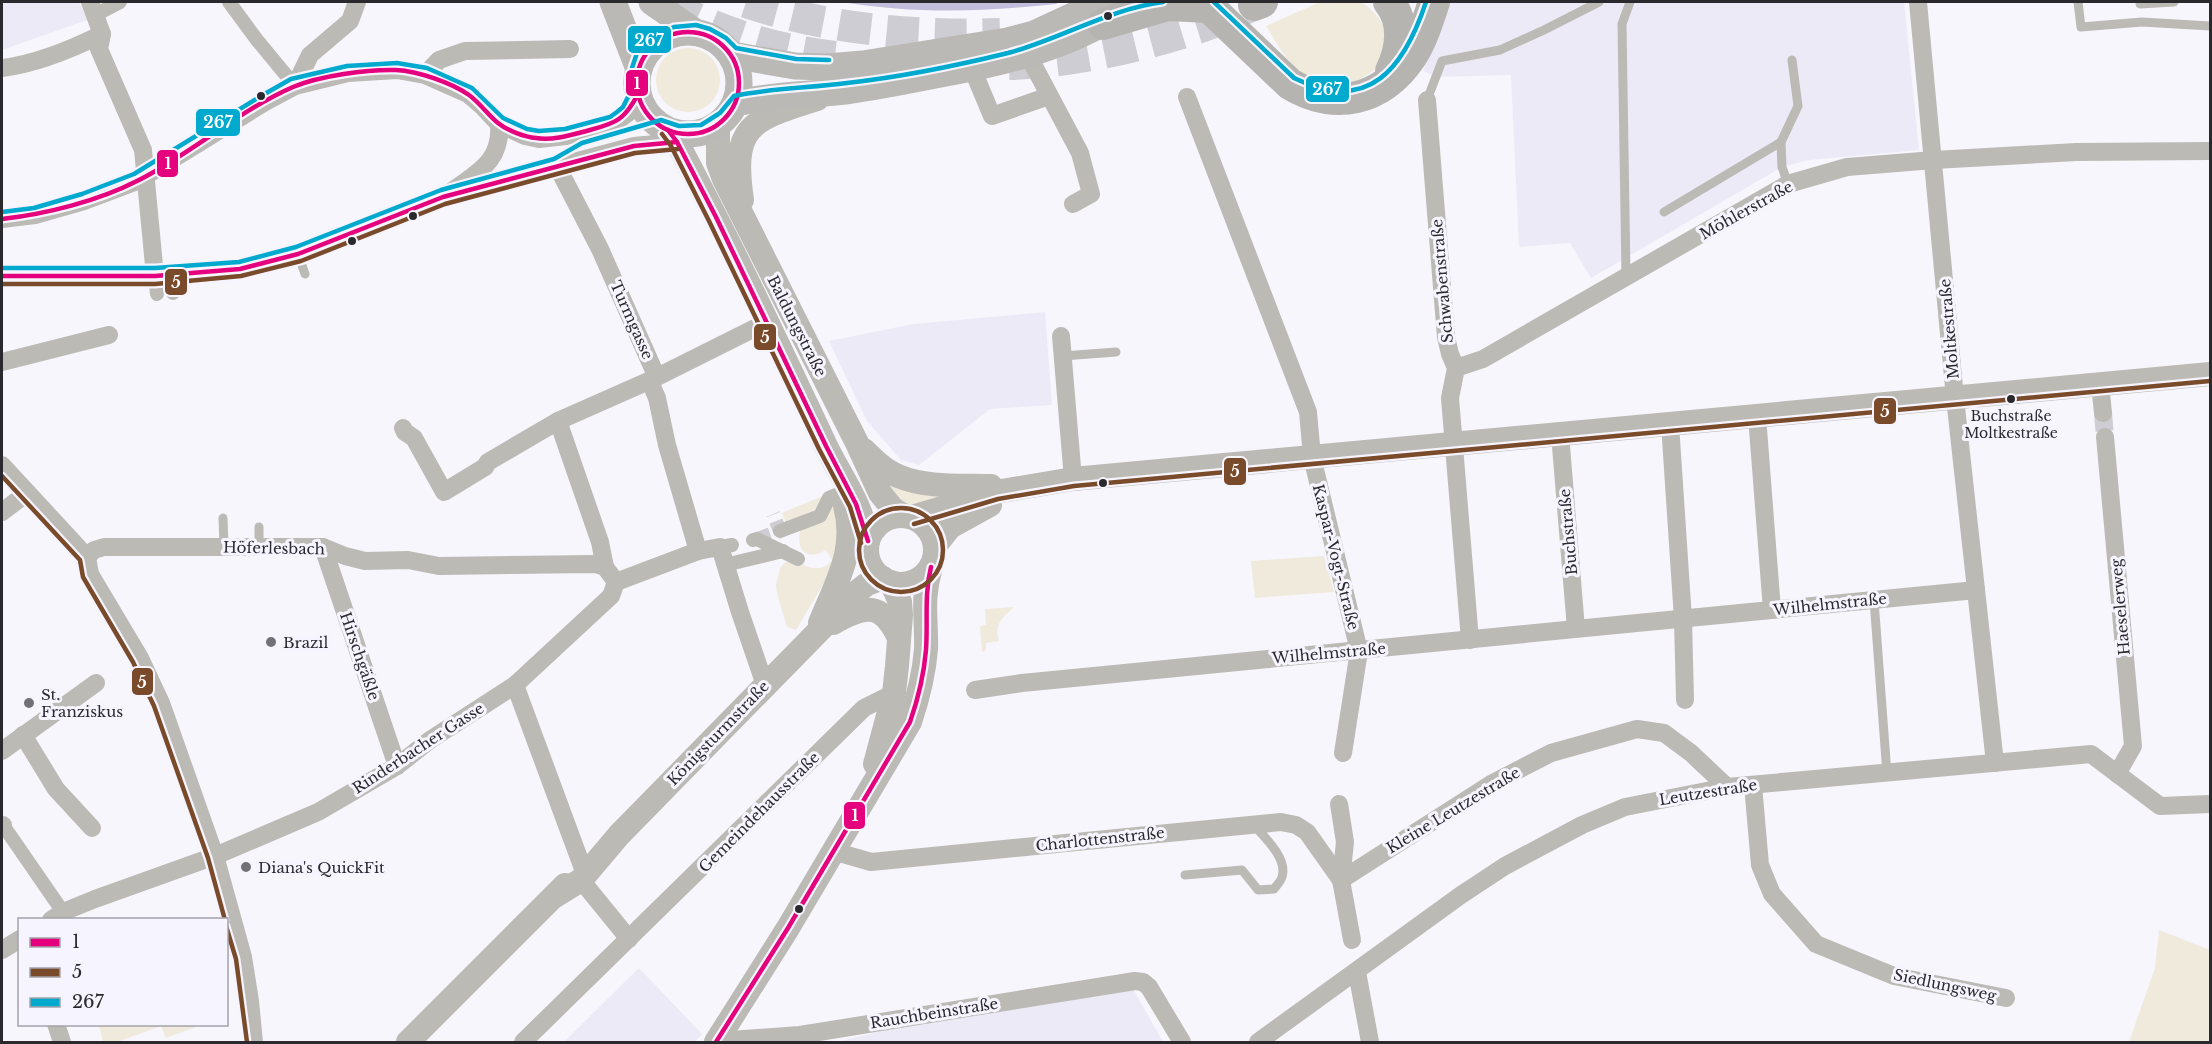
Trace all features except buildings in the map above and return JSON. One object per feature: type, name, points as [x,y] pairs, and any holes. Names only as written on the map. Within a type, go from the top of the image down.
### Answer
[{"type":"highway","points":[[1385,83],[1394,65],[1401,32],[1399,19],[1389,2]]},
{"type":"highway","points":[[1091,10],[1139,12],[1168,5],[1232,3],[1256,51],[1272,69],[1305,93],[1320,98],[1335,99],[1360,96],[1385,83],[1399,71],[1411,57],[1420,40],[1434,2]]},
{"type":"main road","points":[[613,2],[638,82],[643,108],[669,133],[704,132],[718,125],[736,103],[739,76],[732,55],[722,44],[695,32],[652,2]]},
{"type":"main road","points":[[732,55],[795,66],[827,67],[863,64],[1007,41],[1034,34],[1091,10],[1138,2]]},
{"type":"main road","points":[[736,103],[780,95],[842,91],[972,68],[1028,55],[1041,51],[1091,10]]},
{"type":"main road","points":[[638,82],[643,57],[658,41],[675,33],[695,32]]},
{"type":"street","points":[[120,2],[93,8],[102,34],[99,49],[143,150],[145,176],[165,285]]},
{"type":"street","points":[[229,2],[295,87]]},
{"type":"street","points":[[295,87],[310,55],[350,21],[357,2]]},
{"type":"street","name":"Moltkestraße","points":[[1918,2],[1955,398],[1995,763]]},
{"type":"street","points":[[2,68],[22,65],[87,42],[102,34]]},
{"type":"street","points":[[425,75],[439,60],[465,51],[570,49]]},
{"type":"street","points":[[1028,55],[1080,153],[1091,194],[1073,204]]},
{"type":"street","points":[[972,68],[992,116],[1049,96]]},
{"type":"street","points":[[2,219],[35,215],[84,201],[145,176],[265,102],[295,87],[348,73],[397,70],[425,75],[468,94],[499,124],[539,140],[566,136],[612,124],[629,112],[638,82]]},
{"type":"street","points":[[747,226],[739,178],[739,149],[752,127],[787,109],[842,91]]},
{"type":"street","name":"Kaspar-Vogt-Straße","points":[[1187,97],[1308,412],[1312,457],[1359,651]]},
{"type":"street","name":"Schwabenstraße","points":[[1427,100],[1446,337],[1456,368],[1450,398],[1470,640]]},
{"type":"street","points":[[443,197],[490,161],[499,143],[499,124]]},
{"type":"street","name":"Baldungstraße","points":[[718,125],[717,163],[747,226],[885,502],[907,516]]},
{"type":"street","points":[[2,276],[165,285],[240,269],[298,254],[443,197],[557,166],[584,150],[669,133]]},
{"type":"street","name":"Baldungstraße","points":[[669,133],[735,254],[826,445],[862,513],[868,547]]},
{"type":"street","name":"Möhlerstraße","points":[[1456,368],[1483,359],[1788,184],[1847,167],[2076,152],[2211,151]]},
{"type":"street","points":[[490,161],[504,182]]},
{"type":"street","name":"Turmgasse","points":[[557,166],[600,249],[655,373],[651,384],[657,398],[698,551]]},
{"type":"street","points":[[404,430],[414,438],[444,492],[485,467],[488,462],[558,421],[653,380],[767,322]]},
{"type":"street","points":[[2,362],[108,335]]},
{"type":"street","points":[[1061,336],[1073,479]]},
{"type":"street","points":[[862,799],[877,760],[894,693],[899,638],[900,602],[887,580],[870,562],[868,547],[872,533],[885,520],[985,495],[1073,479],[2211,374]]},
{"type":"street","points":[[2100,384],[2103,413]]},
{"type":"street","points":[[1757,416],[1772,610]]},
{"type":"street","points":[[558,421],[611,575],[698,551],[726,546],[725,565],[765,685]]},
{"type":"street","points":[[1670,424],[1683,619],[1685,700]]},
{"type":"street","name":"Buchstraße","points":[[1560,434],[1576,629]]},
{"type":"street","name":"Haeselerweg","points":[[2105,437],[2133,746],[2118,774]]},
{"type":"street","points":[[857,443],[890,472],[909,480],[937,484],[1029,486]]},
{"type":"street","points":[[817,631],[846,556],[850,529],[849,516],[831,470],[826,445]]},
{"type":"street","points":[[2,465],[87,557],[90,574],[140,658],[161,703],[215,856],[243,957],[254,1042]]},
{"type":"street","points":[[887,580],[902,584],[914,582],[924,576],[948,530],[957,522],[1029,486]]},
{"type":"street","points":[[2,512],[27,493]]},
{"type":"street","points":[[783,551],[785,529],[820,516],[829,498],[836,495]]},
{"type":"street","points":[[716,1042],[788,928],[862,799],[910,722],[920,692],[926,648],[924,600],[933,556],[928,528],[921,521],[907,516]]},
{"type":"street","points":[[753,540],[757,539],[798,558]]},
{"type":"street","name":"Höferlesbach","points":[[87,557],[94,550],[104,547],[323,547],[365,561],[408,560],[439,566],[595,564],[611,575]]},
{"type":"street","name":"Hirschgäßle","points":[[323,547],[398,766]]},
{"type":"street","name":"Königsturmstraße","points":[[817,631],[861,570],[868,547]]},
{"type":"street","points":[[725,565],[783,551]]},
{"type":"street","name":"Rinderbacher Gasse","points":[[57,916],[215,856],[318,812],[398,766],[430,740],[515,685],[610,596],[611,575]]},
{"type":"street","name":"Königsturmstraße","points":[[408,1042],[619,835],[817,631],[867,584],[887,580]]},
{"type":"street","name":"Wilhelmstraße","points":[[975,690],[1002,684],[1976,590]]},
{"type":"street","points":[[817,631],[847,615],[869,609],[891,621],[899,638]]},
{"type":"street","points":[[1343,753],[1359,651]]},
{"type":"street","points":[[2,751],[96,683]]},
{"type":"street","points":[[515,685],[581,873],[629,939]]},
{"type":"street","name":"Gemeindehausstraße","points":[[522,1042],[864,708],[894,693]]},
{"type":"street","name":"Kleine Leutzestraße","points":[[1341,880],[1511,773],[1551,753],[1637,729],[1664,733],[1692,753],[1727,787]]},
{"type":"street","points":[[29,731],[56,789],[92,828]]},
{"type":"street","name":"Leutzestraße","points":[[1258,1042],[1470,889],[1541,845],[1625,807],[1727,787],[2091,754],[2160,806],[2211,804]]},
{"type":"street","name":"Siedlungsweg","points":[[1754,785],[1760,864],[1772,894],[1816,944],[1894,976],[2006,998]]},
{"type":"street","points":[[1339,804],[1345,842],[1341,880],[1353,940]]},
{"type":"street","name":"Charlottenstraße","points":[[833,851],[871,862],[1281,822],[1296,825],[1306,832],[1341,880]]},
{"type":"street","points":[[2,825],[57,916]]},
{"type":"street","points":[[2,950],[18,940]]},
{"type":"street","points":[[1357,972],[1370,1042]]},
{"type":"street","name":"Rauchbeinstraße","points":[[716,1042],[800,1035],[1135,981],[1143,982],[1149,987],[1182,1042]]},
{"type":"street","points":[[57,1026],[62,1042]]},
{"type":"lane","points":[[1427,100],[1442,61],[1500,50],[1599,2]]},
{"type":"lane","points":[[1626,278],[1622,24],[1630,2]]},
{"type":"lane","points":[[2078,2],[2081,27],[2142,22],[2211,27]]},
{"type":"lane","points":[[2142,22],[2139,3],[2174,2]]},
{"type":"lane","points":[[1788,184],[1782,167],[1781,141],[1798,106],[1792,60]]},
{"type":"lane","points":[[1664,212],[1781,141]]},
{"type":"lane","points":[[298,254],[305,274]]},
{"type":"lane","points":[[1063,356],[1116,352]]},
{"type":"lane","points":[[223,518],[224,547]]},
{"type":"lane","points":[[259,527],[259,547]]},
{"type":"lane","points":[[1874,600],[1887,774]]},
{"type":"lane","points":[[1185,874],[1242,870],[1258,890],[1274,889],[1282,878],[1282,866],[1277,853],[1253,824]]},
{"type":"shaded area","points":[[2,2],[79,2],[87,20],[2,50]]},
{"type":"shaded area","points":[[841,2],[1060,2],[1028,7],[948,11]]},
{"type":"shaded area","points":[[1320,2],[1360,3],[1376,15],[1386,33],[1386,50],[1379,65],[1366,76],[1349,83],[1329,83],[1310,78],[1288,60],[1266,26]]},
{"type":"shaded area","points":[[1449,2],[1904,2],[1919,150],[1809,160],[1782,167],[1591,278],[1570,243],[1519,247],[1511,75],[1436,77],[1423,71]]},
{"type":"shaded area","points":[[688,48],[700,50],[711,57],[718,68],[720,80],[718,92],[711,103],[700,110],[688,112],[676,110],[665,103],[658,92],[656,80],[658,68],[665,57],[676,50]]},
{"type":"shaded area","points":[[1045,312],[1052,405],[990,409],[919,465],[901,460],[867,421],[829,341],[913,324]]},
{"type":"shaded area","points":[[881,473],[956,494],[912,506],[890,495]]},
{"type":"shaded area","points":[[825,495],[819,512],[787,525],[782,513]]},
{"type":"shaded area","points":[[831,500],[841,511],[835,564],[796,630],[787,627],[779,601],[777,580],[783,565],[788,561],[817,568],[825,566],[832,560],[826,550],[814,555],[805,552],[799,538],[800,531]]},
{"type":"shaded area","points":[[1324,556],[1334,592],[1255,598],[1251,561]]},
{"type":"shaded area","points":[[1014,607],[998,626],[999,641],[986,643],[986,650],[982,652],[980,626],[986,625],[985,609]]},
{"type":"shaded area","points":[[2159,930],[2210,950],[2210,1042],[2129,1042],[2155,968]]},
{"type":"shaded area","points":[[639,968],[702,1034],[695,1042],[564,1042]]},
{"type":"shaded area","points":[[1132,987],[1163,1042],[837,1042],[931,1019]]},
{"type":"shaded area","points":[[99,1026],[161,1026],[117,1042],[103,1042]]},
{"type":"shaded area","points":[[161,1026],[198,1026],[166,1038]]},
{"type":"tunnel","points":[[746,2],[839,25],[935,34],[1000,34]]},
{"type":"tunnel","points":[[668,5],[711,25],[776,47],[846,58]]},
{"type":"tunnel","points":[[1009,64],[1079,57],[1126,48],[1202,27],[1254,5]]},
{"type":"tunnel","points":[[2103,413],[2105,437]]},
{"type":"tunnel","points":[[757,539],[780,531],[773,514]]},
{"type":"transit line","name":"267","points":[[2,268],[155,268],[239,262],[296,247],[441,190],[554,159],[582,143],[661,120],[679,126],[701,125],[720,113],[734,96],[762,91],[867,81],[968,62],[1008,53],[1123,11],[1163,2]]},
{"type":"transit line","name":"267","points":[[1214,2],[1294,78],[1320,88],[1343,91],[1363,88],[1380,79],[1394,65],[1407,47],[1426,2]]},
{"type":"transit line","name":"267","points":[[2,212],[34,208],[82,194],[134,174],[291,79],[347,66],[397,63],[427,68],[472,88],[503,118],[527,129],[539,131],[565,129],[610,117],[617,112],[623,107],[630,93],[632,68],[637,53],[654,35],[674,27],[696,25],[710,29],[726,38],[736,48],[796,59],[829,60]]},
{"type":"transit line","name":"1","points":[[688,32],[708,36],[724,47],[735,63],[739,83],[735,103],[724,119],[708,130],[688,134],[668,130],[652,119],[641,103],[637,83],[641,63],[652,47],[668,36],[688,32]]},
{"type":"transit line","name":"1","points":[[2,219],[71,206],[106,195],[157,170],[273,97],[304,83],[330,77],[385,70],[424,75],[454,86],[469,95],[494,120],[507,129],[543,139],[571,135],[614,122],[624,115],[638,94]]},
{"type":"transit line","name":"1","points":[[668,130],[677,142],[716,217],[856,504],[868,541]]},
{"type":"transit line","name":"5","points":[[662,134],[671,146],[709,221],[819,449],[850,507],[861,543]]},
{"type":"transit line","name":"1","points":[[2,276],[155,276],[240,269],[298,254],[443,197],[634,146],[677,142]]},
{"type":"transit line","name":"5","points":[[2,284],[155,284],[241,276],[301,261],[445,204],[635,153],[678,149]]},
{"type":"transit line","name":"5","points":[[914,524],[998,499],[1074,486],[2210,381]]},
{"type":"transit line","name":"5","points":[[2,476],[80,560],[83,577],[133,662],[154,706],[208,858],[224,918]]},
{"type":"transit line","name":"5","points":[[901,508],[924,515],[936,527],[943,550],[936,573],[924,585],[901,592],[878,585],[866,573],[859,550],[866,527],[878,515],[901,508]]},
{"type":"transit line","name":"1","points":[[716,1042],[788,928],[910,722],[925,659],[927,598],[931,567]]},
{"type":"transit line","name":"5","points":[[228,933],[236,959],[247,1042]]},
{"type":"place","name":"Buchstraße Moltkestraße","points":[[2011,399]]},
{"type":"place","name":"Brazil","points":[[271,642]]},
{"type":"place","name":"St. Franziskus","points":[[29,703]]},
{"type":"place","name":"Diana's QuickFit","points":[[246,867]]}]
